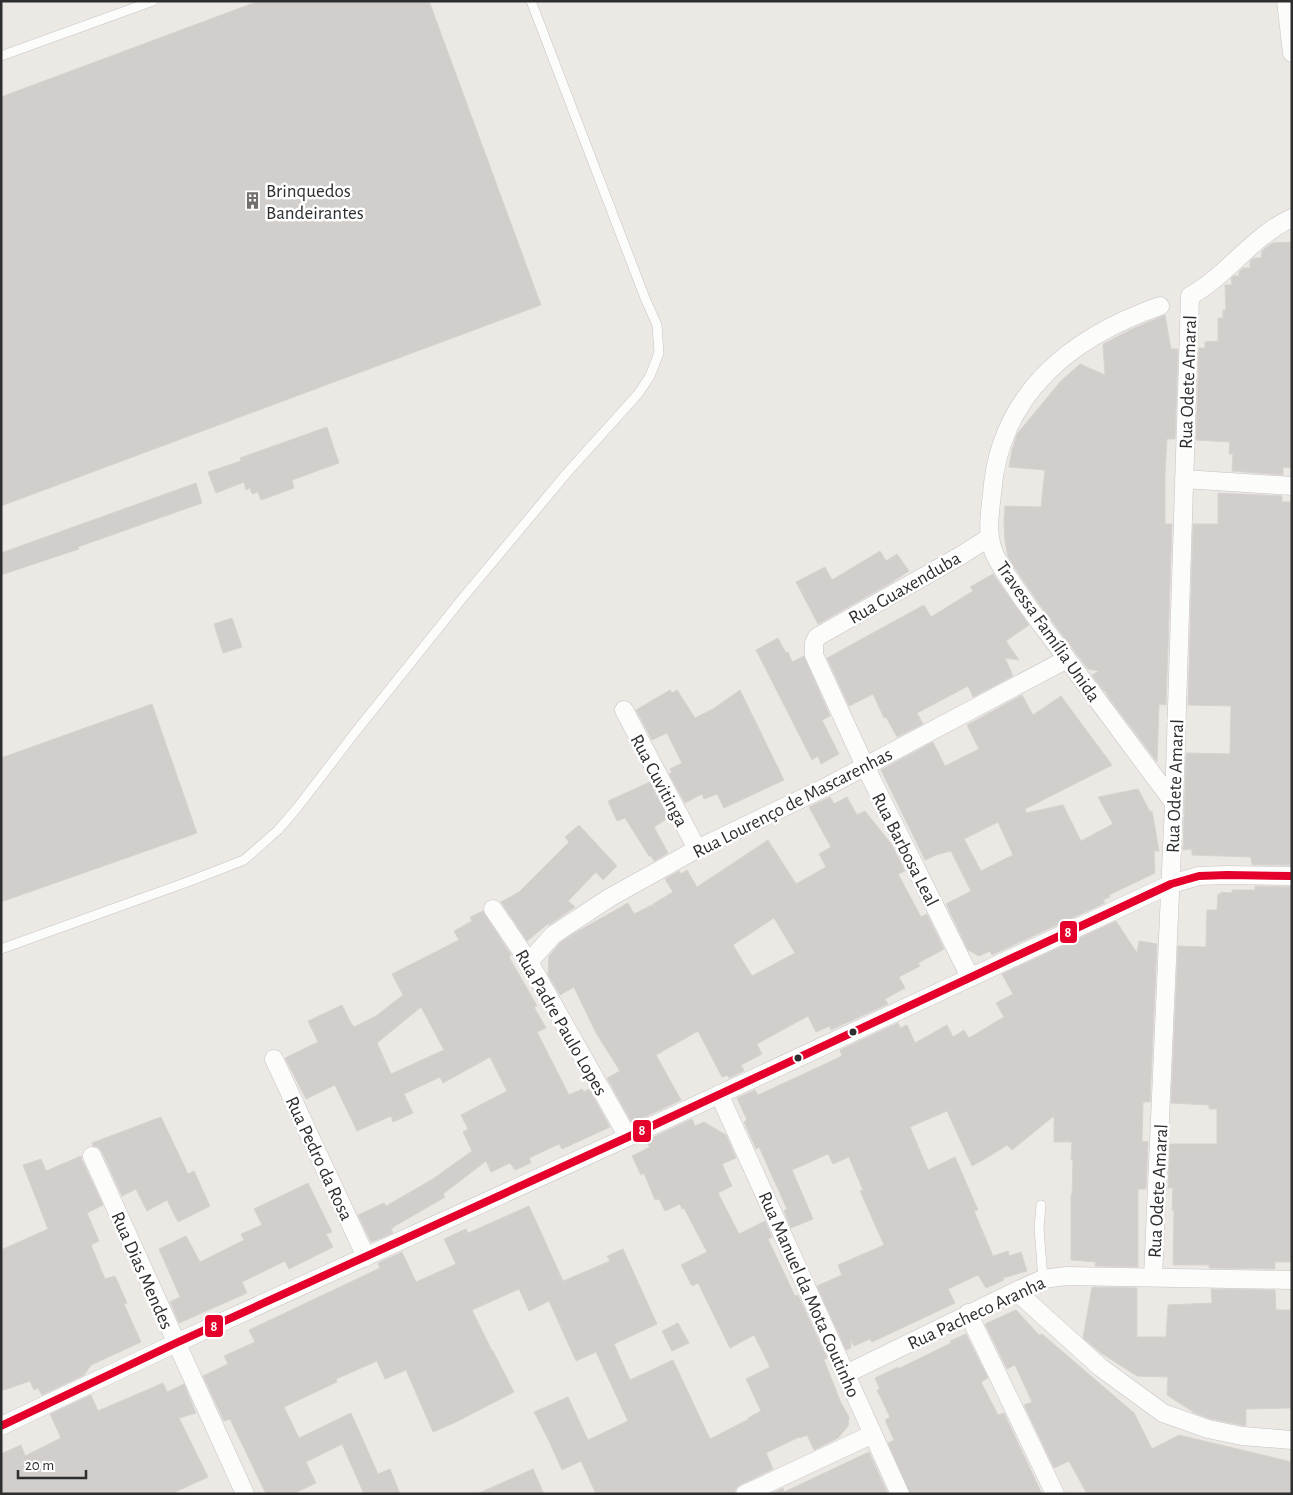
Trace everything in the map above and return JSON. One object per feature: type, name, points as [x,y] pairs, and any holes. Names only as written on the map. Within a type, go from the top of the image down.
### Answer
[{"type":"street","points":[[1286,1],[1292,53]]},
{"type":"street","name":"Rua Odete Amaral","points":[[1153,1277],[1171,884],[1190,296],[1225,271],[1261,236],[1278,224],[1292,218]]},
{"type":"street","name":"Travessa Família Unida","points":[[1160,306],[1102,331],[1083,343],[1050,368],[1023,402],[1007,428],[999,450],[992,485],[990,537],[998,562],[1023,600],[1174,803]]},
{"type":"street","points":[[1184,479],[1292,486]]},
{"type":"street","name":"Rua Guaxenduba","points":[[817,637],[990,537]]},
{"type":"street","name":"Rua Barbosa Leal","points":[[817,637],[814,644],[814,655],[865,766],[970,977]]},
{"type":"street","name":"Rua Lourenço de Mascarenhas","points":[[529,962],[553,935],[609,898],[697,849],[828,786],[1067,659]]},
{"type":"street","name":"Rua Cuvitinga","points":[[624,710],[697,849]]},
{"type":"street","points":[[1,1426],[176,1343],[628,1137],[1171,884],[1199,876],[1269,874],[1292,876]]},
{"type":"street","name":"Rua Padre Paulo Lopes","points":[[494,909],[529,962],[628,1137]]},
{"type":"street","name":"Rua Pedro da Rosa","points":[[274,1059],[366,1256]]},
{"type":"street","name":"Rua Manuel da Mota Coutinho","points":[[720,1094],[900,1494]]},
{"type":"street","name":"Rua Dias Mendes","points":[[92,1156],[245,1494]]},
{"type":"street","name":"Rua Pacheco Aranha","points":[[846,1374],[968,1313],[1044,1279],[1066,1276],[1292,1280]]},
{"type":"street","points":[[1016,1291],[1100,1367],[1163,1412],[1208,1429],[1242,1436],[1292,1440]]},
{"type":"street","points":[[968,1313],[1055,1494]]},
{"type":"street","points":[[745,1494],[874,1434]]},
{"type":"lane","points":[[1,56],[153,1]]},
{"type":"lane","points":[[1,949],[244,860],[278,830],[461,600],[566,474],[638,394],[650,376],[658,353],[657,325],[531,1]]},
{"type":"lane","points":[[1041,1205],[1039,1228],[1044,1279]]},
{"type":"building","name":"Brinquedos Bandeirantes","points":[[259,1],[429,1],[541,305],[1,506],[1,97]]},
{"type":"building","points":[[1292,242],[1292,468],[1283,467],[1283,475],[1232,471],[1233,454],[1229,454],[1230,442],[1196,440],[1199,348],[1205,348],[1205,342],[1218,341],[1218,318],[1223,318],[1223,310],[1226,310],[1225,285],[1232,285],[1231,278],[1239,276],[1239,272],[1243,268],[1250,268],[1250,261],[1254,258],[1261,258],[1262,251],[1272,243]]},
{"type":"building","points":[[1165,315],[1171,349],[1178,349],[1175,439],[1167,439],[1165,473],[1165,524],[1172,524],[1166,705],[1159,704],[1157,762],[1092,675],[1099,671],[1088,669],[1037,601],[1010,561],[1005,541],[1004,521],[1005,506],[1041,507],[1045,470],[1009,467],[1017,434],[1061,381],[1080,364],[1105,375],[1103,344]]},
{"type":"building","points":[[327,427],[339,463],[292,480],[294,488],[261,500],[258,492],[252,494],[250,488],[246,490],[244,482],[216,493],[208,472],[241,461],[240,458]]},
{"type":"building","points":[[196,483],[202,503],[78,547],[79,549],[1,575],[1,553]]},
{"type":"building","points":[[1218,493],[1282,496],[1282,502],[1291,502],[1292,865],[1252,865],[1251,857],[1192,855],[1192,849],[1183,850],[1186,753],[1230,754],[1231,706],[1188,705],[1193,524],[1218,524]]},
{"type":"building","points":[[880,551],[886,561],[897,554],[909,571],[818,624],[796,582],[825,567],[832,580]]},
{"type":"building","points":[[993,574],[1029,625],[1006,641],[1019,660],[1005,658],[1013,676],[973,697],[968,686],[917,713],[923,724],[897,737],[886,717],[884,718],[873,694],[849,706],[827,658],[924,605],[931,617],[973,591],[970,587]]},
{"type":"building","points":[[232,618],[242,647],[223,653],[214,624]]},
{"type":"building","points":[[778,638],[786,653],[788,652],[792,662],[804,656],[830,716],[822,720],[839,754],[821,764],[818,756],[812,760],[756,650]]},
{"type":"building","points":[[670,690],[672,693],[677,690],[695,718],[713,709],[740,690],[784,780],[724,808],[717,794],[704,799],[702,794],[685,803],[669,774],[672,772],[670,769],[682,763],[667,733],[652,740],[636,710]]},
{"type":"building","points":[[1022,695],[1033,715],[1061,696],[1112,765],[1025,809],[1026,813],[1063,805],[1081,841],[1113,824],[1098,797],[1138,789],[1150,812],[1152,811],[1159,851],[1154,851],[1155,873],[1109,895],[1110,897],[1103,900],[1105,903],[992,955],[990,951],[979,956],[968,950],[946,904],[971,891],[951,851],[925,860],[881,770],[933,742],[945,766],[979,749],[967,725]],"holes":[[[998,822],[1013,855],[981,871],[964,839]]]},
{"type":"building","points":[[152,704],[197,833],[1,902],[1,758]]},
{"type":"building","points":[[650,782],[668,818],[654,827],[668,853],[654,861],[625,818],[617,821],[608,801]]},
{"type":"building","points":[[830,797],[834,804],[847,797],[857,815],[865,811],[892,845],[905,871],[898,874],[921,917],[927,914],[944,949],[918,963],[920,966],[899,977],[905,988],[885,999],[888,1004],[831,1030],[830,1026],[816,1032],[808,1016],[757,1044],[762,1054],[741,1065],[744,1071],[729,1078],[728,1075],[722,1077],[698,1031],[656,1055],[681,1100],[632,1123],[607,1078],[620,1071],[596,1033],[574,987],[560,995],[548,975],[549,956],[560,943],[573,934],[628,903],[634,914],[652,905],[656,909],[653,904],[673,892],[665,879],[679,871],[681,874],[687,870],[697,887],[768,840],[796,884],[826,867],[819,854],[831,847],[809,807]],"holes":[[[774,918],[795,953],[752,976],[733,945]]]},
{"type":"building","points":[[579,825],[617,866],[603,880],[596,872],[568,901],[575,907],[549,925],[549,923],[527,941],[501,902],[519,892],[569,842],[565,837]]},
{"type":"building","points":[[1255,886],[1292,887],[1292,1262],[1275,1262],[1275,1269],[1209,1268],[1209,1265],[1173,1265],[1173,1188],[1168,1188],[1170,1144],[1217,1144],[1217,1109],[1209,1109],[1209,1105],[1171,1103],[1178,946],[1206,947],[1207,910],[1217,910],[1218,894],[1221,894],[1221,892],[1232,893],[1232,890],[1255,890]]},
{"type":"building","points":[[483,911],[511,955],[509,957],[537,1006],[534,1007],[546,1028],[537,1032],[569,1095],[582,1089],[584,1092],[589,1089],[610,1127],[562,1149],[559,1144],[529,1158],[531,1163],[515,1170],[510,1163],[491,1172],[486,1161],[443,1194],[445,1197],[395,1226],[391,1229],[393,1233],[371,1242],[358,1215],[384,1203],[386,1206],[433,1179],[472,1151],[463,1132],[468,1129],[461,1115],[507,1091],[490,1057],[443,1083],[440,1077],[404,1094],[413,1113],[393,1122],[391,1116],[357,1131],[335,1085],[306,1099],[285,1058],[318,1042],[308,1021],[342,1005],[354,1027],[376,1016],[403,995],[392,974],[459,940],[454,931],[472,921],[470,917]],"holes":[[[421,1007],[444,1050],[391,1074],[377,1043]]]},
{"type":"building","points":[[1116,921],[1137,953],[1139,941],[1157,944],[1150,1102],[1143,1102],[1142,1141],[1148,1142],[1146,1189],[1138,1189],[1138,1267],[1095,1266],[1096,1262],[1071,1260],[1072,1142],[1054,1142],[1054,1116],[1012,1150],[1007,1145],[972,1166],[947,1111],[910,1127],[928,1170],[955,1157],[978,1210],[974,1211],[993,1256],[1008,1251],[1009,1256],[1021,1252],[1027,1271],[1003,1278],[1004,1280],[986,1288],[978,1275],[948,1289],[955,1303],[872,1342],[870,1339],[854,1346],[851,1339],[851,1348],[846,1350],[817,1286],[842,1275],[838,1265],[884,1245],[860,1191],[863,1190],[849,1157],[833,1164],[828,1154],[792,1170],[813,1219],[791,1228],[784,1211],[787,1209],[759,1147],[756,1149],[744,1122],[747,1120],[737,1098],[755,1090],[758,1095],[823,1065],[842,1056],[840,1050],[898,1023],[900,1028],[907,1025],[915,1043],[947,1025],[953,1037],[964,1030],[969,1038],[1004,1017],[996,1003],[1013,994],[1002,974]]},
{"type":"building","points":[[161,1117],[188,1174],[194,1171],[210,1206],[178,1222],[167,1200],[147,1211],[136,1189],[122,1196],[102,1152],[98,1147],[93,1146],[92,1143]]},
{"type":"building","points":[[692,1119],[695,1126],[704,1122],[726,1135],[736,1158],[722,1164],[732,1186],[718,1193],[739,1234],[765,1221],[772,1237],[768,1239],[795,1296],[798,1295],[827,1358],[824,1360],[841,1403],[849,1417],[848,1426],[838,1438],[814,1450],[807,1435],[766,1453],[773,1469],[740,1485],[736,1488],[734,1494],[596,1494],[581,1461],[562,1470],[534,1412],[568,1397],[588,1440],[628,1421],[596,1352],[576,1361],[549,1301],[529,1311],[519,1289],[472,1310],[514,1392],[456,1422],[433,1432],[406,1370],[385,1379],[377,1361],[336,1379],[337,1382],[284,1407],[299,1438],[351,1413],[378,1474],[390,1469],[400,1494],[364,1494],[342,1444],[306,1462],[316,1483],[293,1494],[266,1494],[230,1419],[224,1421],[203,1376],[228,1364],[224,1356],[255,1342],[249,1330],[380,1268],[378,1263],[402,1252],[416,1282],[456,1264],[444,1239],[466,1229],[468,1233],[529,1206],[563,1281],[610,1261],[607,1256],[623,1249],[657,1324],[614,1344],[630,1380],[673,1360],[710,1439],[761,1411],[746,1379],[770,1367],[754,1335],[730,1348],[698,1283],[692,1286],[681,1265],[707,1252],[684,1208],[682,1209],[680,1204],[665,1211],[659,1199],[655,1200],[644,1173],[641,1175],[632,1156],[650,1147],[645,1141]]},
{"type":"building","points":[[81,1156],[103,1205],[87,1213],[99,1241],[91,1245],[105,1279],[115,1276],[127,1303],[124,1304],[141,1342],[91,1365],[84,1375],[42,1395],[38,1388],[34,1390],[30,1381],[1,1391],[1,1250],[48,1229],[23,1165],[41,1159],[46,1171]]},
{"type":"building","points":[[308,1183],[332,1232],[326,1234],[333,1247],[289,1269],[285,1261],[242,1282],[247,1293],[179,1323],[170,1302],[180,1297],[159,1249],[186,1236],[200,1262],[244,1240],[241,1234],[262,1225],[254,1209]]},
{"type":"building","points":[[1092,1287],[1137,1288],[1137,1337],[1166,1337],[1168,1305],[1212,1303],[1211,1289],[1275,1290],[1276,1310],[1292,1310],[1292,1408],[1246,1409],[1246,1426],[1211,1419],[1192,1412],[1167,1395],[1168,1377],[1137,1376],[1101,1353],[1083,1338]]},
{"type":"building","points":[[1016,1310],[1039,1335],[1042,1334],[1134,1413],[1152,1449],[1179,1435],[1292,1462],[1292,1494],[1087,1494],[1069,1461],[1054,1468],[1024,1405],[1032,1402],[1015,1365],[1007,1369],[985,1324]]},
{"type":"building","points":[[678,1323],[689,1343],[672,1351],[662,1331]]},
{"type":"building","points":[[966,1334],[988,1378],[981,1382],[998,1415],[1004,1413],[1042,1494],[910,1494],[888,1443],[894,1440],[885,1420],[890,1417],[877,1390],[880,1389],[875,1378],[898,1367],[898,1369]]},
{"type":"building","points":[[163,1383],[167,1392],[184,1384],[196,1413],[179,1418],[208,1477],[171,1494],[1,1494],[1,1454],[21,1445],[25,1456],[61,1438],[50,1414],[91,1395],[98,1411]]},
{"type":"building","points":[[869,1452],[888,1494],[771,1494],[783,1488],[784,1492]]},
{"type":"building","points":[[533,1469],[544,1494],[477,1494]]},
{"type":"transit line","name":"8","points":[[1,1426],[176,1343],[628,1137],[1171,884],[1199,876],[1292,876]]},
{"type":"place","name":"Brinquedos Bandeirantes","points":[[252,201]]}]
